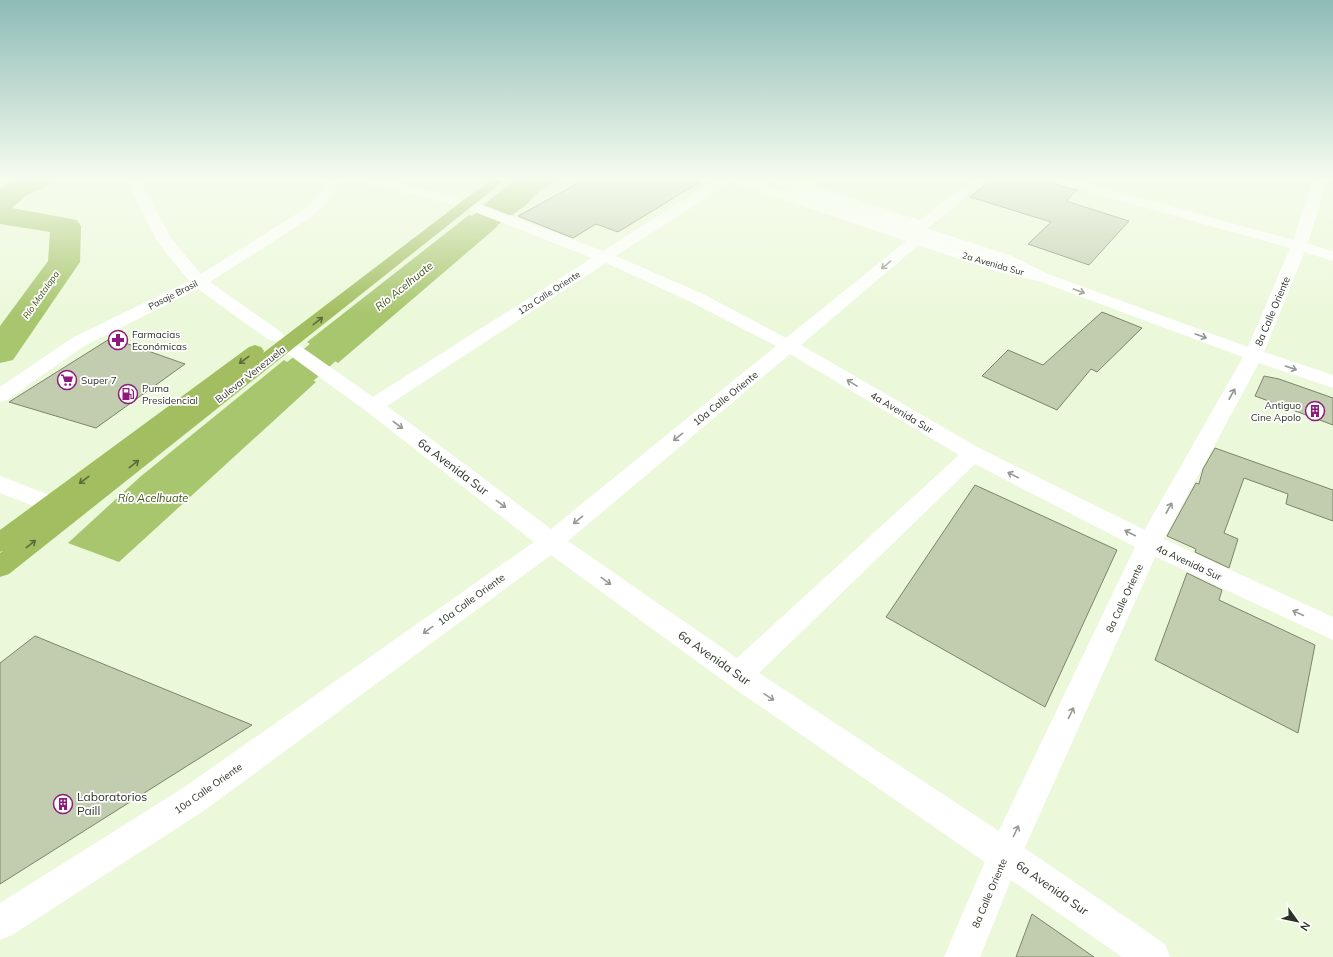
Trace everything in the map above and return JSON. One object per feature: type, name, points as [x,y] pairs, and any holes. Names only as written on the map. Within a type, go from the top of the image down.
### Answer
[{"type":"highway","name":"Bulevar Venezuela","points":[[0,567],[441,225]]},
{"type":"highway","name":"Bulevar Venezuela","points":[[0,543],[52,505],[286,344]]},
{"type":"street","name":"6a Avenida Sur","points":[[156,225],[164,240],[199,282],[373,406],[551,542],[738,675],[1005,855],[1152,957]]},
{"type":"street","name":"Pasaje Brasil","points":[[0,396],[78,342],[199,282],[289,225]]},
{"type":"street","name":"4a Avenida Sur","points":[[518,225],[605,257],[697,298],[789,346],[973,454],[1149,543],[1333,629]]},
{"type":"street","name":"12a Calle Oriente","points":[[373,406],[655,225]]},
{"type":"street","name":"2a Avenida Sur","points":[[893,225],[1006,259],[1042,277],[1254,355],[1333,382]]},
{"type":"street","name":"2a Avenida Sur","points":[[896,225],[918,232]]},
{"type":"street","name":"2a Avenida Sur","points":[[900,225],[918,232]]},
{"type":"street","name":"10a Calle Oriente","points":[[0,923],[194,799],[551,542],[789,346],[927,225]]},
{"type":"street","points":[[1221,225],[1333,256]]},
{"type":"street","name":"8a Calle Oriente","points":[[962,957],[1005,855],[1149,543],[1254,355],[1305,225]]},
{"type":"street","points":[[738,675],[973,454]]},
{"type":"street","points":[[0,484],[52,505]]},
{"type":"water","name":"Río Acelhuate","points":[[457,225],[494,225],[498,226],[338,363],[307,342]]},
{"type":"water","name":"Río Acelhuate","points":[[284,360],[316,382],[119,562],[68,543],[140,477]]},
{"type":"building","points":[[540,225],[595,225],[573,238]]},
{"type":"building","points":[[598,225],[630,225],[618,232]]},
{"type":"building","points":[[1048,225],[1126,225],[1089,265],[1028,244]]},
{"type":"building","points":[[1102,312],[1142,328],[1097,372],[1091,369],[1057,410],[982,376],[1008,350],[1043,365]]},
{"type":"building","points":[[111,338],[185,364],[96,428],[9,402]]},
{"type":"building","name":"Antiguo Cine Apolo","points":[[1264,376],[1279,379],[1333,398],[1333,425],[1255,396]]},
{"type":"building","points":[[1215,448],[1333,490],[1333,521],[1286,504],[1288,494],[1244,478],[1224,533],[1238,539],[1229,568],[1195,552],[1196,549],[1167,536],[1196,483],[1199,484],[1203,469]]},
{"type":"building","points":[[975,485],[1117,550],[1045,707],[886,617]]},
{"type":"building","points":[[1187,573],[1222,590],[1219,600],[1315,645],[1298,733],[1155,660]]},
{"type":"building","name":"Laboratorios Paill","points":[[35,636],[252,725],[0,884],[0,663]]},
{"type":"building","points":[[1032,914],[1094,957],[1016,957]]},
{"type":"waterway","name":"Río Matalapa","points":[[0,352],[64,262],[66,226],[58,225]]},
{"type":"waterway","name":"Río Acelhuate","points":[[435,260],[480,225]]},
{"type":"waterway","name":"Río Acelhuate","points":[[253,411],[370,313]]},
{"type":"place","name":"Farmacias Económicas","points":[[118,340]]},
{"type":"place","name":"Super 7","points":[[67,380]]},
{"type":"place","name":"Puma Presidencial","points":[[128,394]]},
{"type":"place","name":"Antiguo Cine Apolo","points":[[1315,411]]},
{"type":"place","name":"Laboratorios Paill","points":[[63,804]]}]
